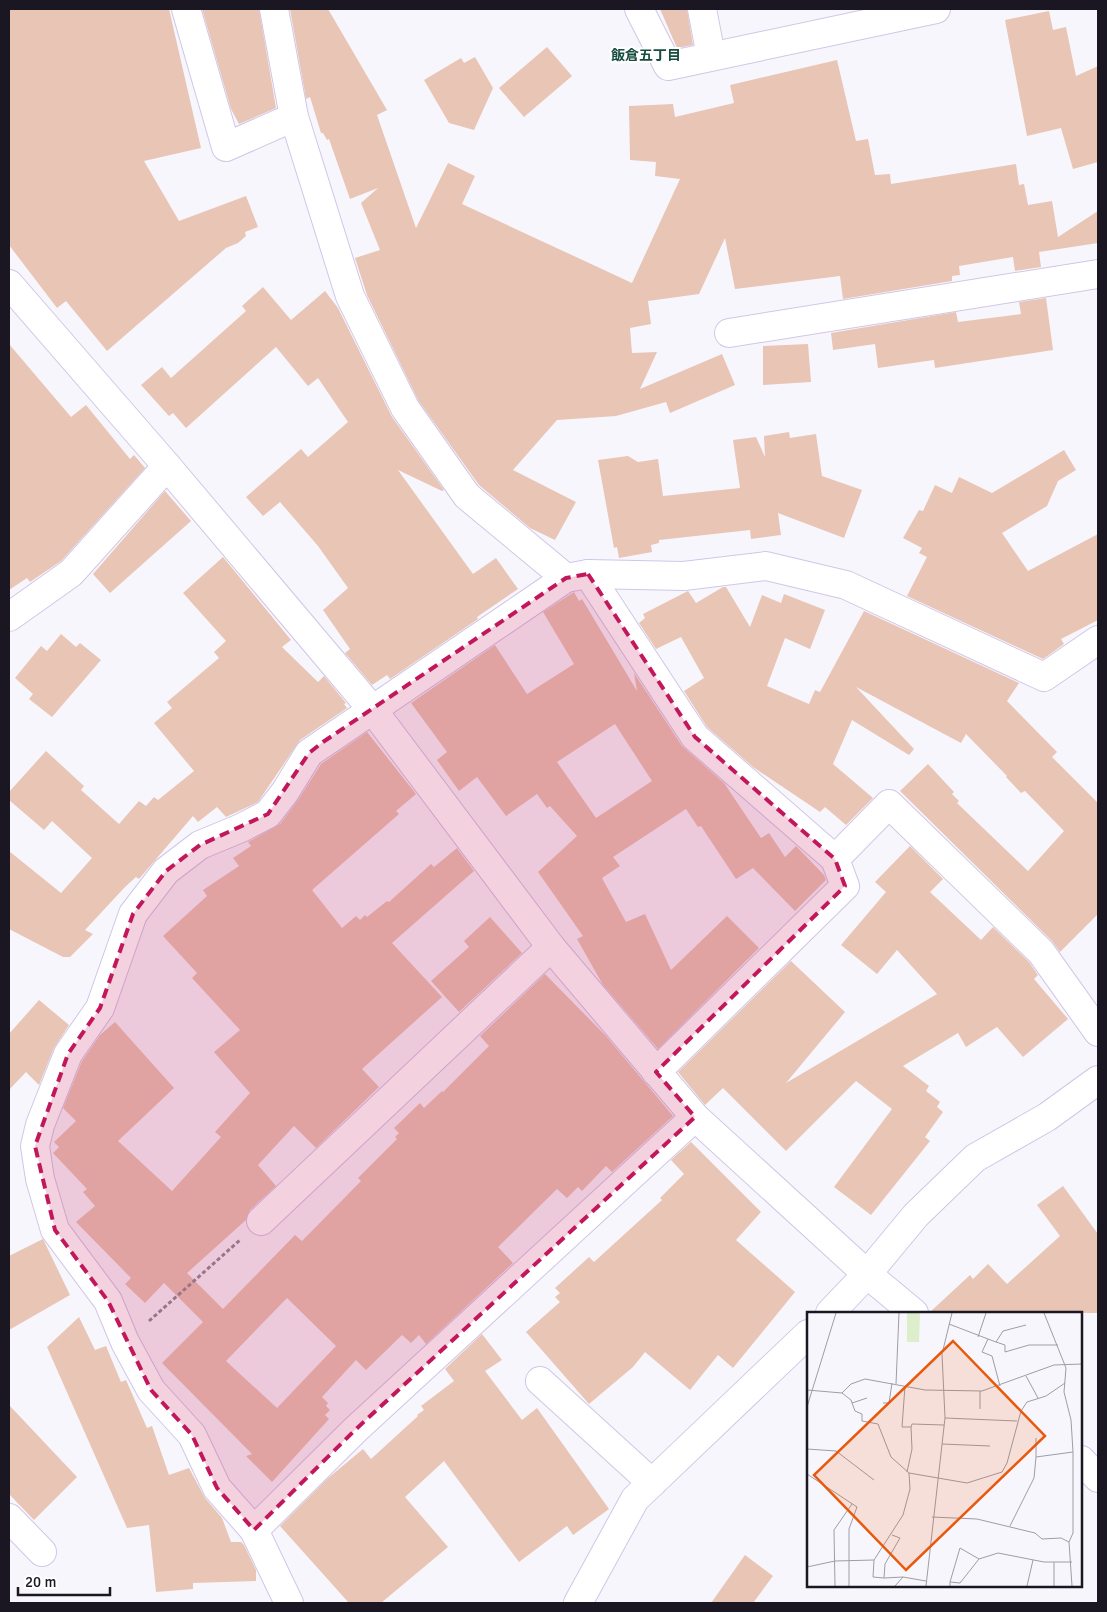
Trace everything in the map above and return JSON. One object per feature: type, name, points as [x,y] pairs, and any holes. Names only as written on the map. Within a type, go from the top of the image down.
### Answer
[{"type":"street","points":[[186,9],[226,147],[294,117]]},
{"type":"street","points":[[274,9],[294,117],[350,296],[405,408],[467,496],[577,576],[695,737],[835,859],[845,886],[656,1072]]},
{"type":"street","points":[[639,9],[668,66],[936,9]]},
{"type":"street","points":[[702,9],[711,56]]},
{"type":"street","points":[[729,333],[1098,274]]},
{"type":"street","points":[[9,284],[168,466],[372,708],[551,947],[695,1117],[867,1274],[913,1312]]},
{"type":"street","points":[[9,617],[71,573],[168,466]]},
{"type":"street","points":[[289,1603],[254,1530],[217,1488],[192,1435],[151,1390],[125,1342],[108,1301],[55,1230],[40,1180],[35,1146],[40,1124],[57,1080],[68,1054],[100,1008],[133,914],[166,871],[200,845],[241,828],[268,814],[285,792],[309,753],[372,708],[577,576],[684,576],[766,566],[846,585],[1044,677],[1098,640]]},
{"type":"street","points":[[835,859],[889,804],[1041,952],[1098,1032]]},
{"type":"street","points":[[261,1222],[551,947]]},
{"type":"street","points":[[831,1312],[867,1274],[916,1215],[975,1158],[1047,1117],[1098,1080]]},
{"type":"street","points":[[254,1530],[355,1430],[695,1117]]},
{"type":"street","points":[[578,1603],[635,1499],[807,1335]]},
{"type":"street","points":[[540,1381],[652,1483]]},
{"type":"street","points":[[1082,1461],[1098,1478]]},
{"type":"street","points":[[9,1518],[42,1552]]},
{"type":"path","points":[[125,1342],[261,1222]]},
{"type":"highlighted area","points":[[588,574],[695,737],[835,859],[845,886],[656,1072],[695,1117],[355,1430],[254,1530],[217,1488],[192,1435],[151,1390],[108,1301],[55,1230],[35,1146],[68,1054],[100,1008],[133,914],[166,871],[200,845],[268,814],[309,753],[323,742],[566,578]]},
{"type":"building","points":[[9,9],[169,9],[201,148],[144,161],[179,221],[246,196],[258,227],[245,232],[246,236],[238,243],[226,248],[107,351],[66,301],[57,308],[9,245]]},
{"type":"building","points":[[202,9],[259,9],[276,108],[239,124],[231,109]]},
{"type":"building","points":[[290,9],[328,9],[387,110],[377,115],[416,228],[448,163],[475,176],[462,204],[632,283],[680,179],[655,176],[656,162],[630,160],[629,106],[673,104],[675,117],[734,103],[730,85],[837,60],[856,141],[868,139],[875,175],[890,174],[891,184],[1016,164],[1019,185],[1024,184],[1028,205],[1052,201],[1058,237],[1098,211],[1098,243],[1039,252],[1041,267],[1015,271],[1013,257],[959,266],[960,275],[952,276],[952,281],[843,299],[840,276],[735,289],[725,238],[699,294],[648,301],[651,324],[630,328],[632,353],[657,352],[640,389],[722,354],[735,385],[670,413],[666,402],[616,416],[557,420],[513,470],[576,502],[555,540],[530,528],[479,485],[418,400],[367,295],[355,258],[380,250],[361,203],[378,188],[350,199],[329,139],[327,140],[323,133],[321,133],[310,97],[306,99]]},
{"type":"building","points":[[660,9],[687,9],[693,45],[677,48]]},
{"type":"building","points":[[1049,11],[1053,30],[1066,27],[1076,76],[1098,66],[1098,162],[1073,169],[1061,128],[1027,136],[1005,20]]},
{"type":"building","points":[[547,47],[572,76],[524,117],[499,88]]},
{"type":"building","points":[[475,57],[493,88],[474,130],[449,123],[424,80],[461,58],[464,63]]},
{"type":"building","points":[[263,287],[291,320],[325,291],[338,308],[392,417],[444,490],[442,491],[398,470],[473,574],[496,558],[518,589],[477,617],[478,619],[390,679],[387,675],[372,685],[345,653],[350,649],[323,610],[348,588],[318,546],[280,502],[263,516],[246,497],[301,449],[308,457],[348,422],[318,378],[308,386],[276,347],[186,428],[173,413],[169,416],[141,385],[162,367],[171,378],[246,311],[242,306]]},
{"type":"building","points":[[1046,298],[1053,350],[935,368],[934,360],[878,368],[875,344],[833,350],[831,333],[956,312],[958,322],[1021,314],[1019,302]]},
{"type":"building","points":[[9,344],[71,417],[86,405],[130,459],[134,455],[145,468],[61,561],[30,582],[27,578],[9,590]]},
{"type":"building","points":[[808,344],[811,382],[763,385],[763,346]]},
{"type":"building","points":[[789,432],[790,438],[816,434],[822,476],[862,490],[844,538],[778,513],[781,535],[751,539],[750,530],[659,540],[659,543],[651,545],[652,552],[619,558],[617,547],[614,548],[598,460],[628,456],[638,462],[658,459],[663,496],[740,488],[733,440],[756,437],[765,457],[764,436]]},
{"type":"building","points":[[1064,450],[1076,470],[1058,481],[1047,506],[1002,533],[1028,571],[1098,534],[1098,620],[1061,639],[1064,644],[1043,659],[907,596],[927,557],[919,553],[922,548],[903,538],[919,510],[923,511],[935,485],[952,493],[959,477],[992,493]]},
{"type":"building","points":[[165,491],[191,521],[110,593],[93,574]]},
{"type":"building","points":[[223,557],[291,640],[282,647],[318,682],[324,676],[346,703],[344,704],[347,708],[300,740],[258,802],[226,817],[217,807],[198,822],[193,816],[139,879],[136,877],[125,887],[85,930],[93,934],[70,957],[63,957],[9,929],[9,851],[61,893],[92,858],[52,821],[44,830],[9,800],[9,792],[46,751],[84,786],[81,790],[119,824],[139,801],[146,806],[154,797],[158,800],[194,771],[154,723],[172,708],[167,702],[219,658],[214,652],[226,641],[183,593]]},
{"type":"building","points":[[726,587],[750,627],[762,595],[781,603],[784,594],[825,610],[810,649],[785,638],[767,686],[809,704],[815,690],[820,692],[864,611],[1019,683],[1007,701],[1057,752],[1052,757],[1098,803],[1098,914],[1060,952],[1052,941],[900,791],[928,764],[954,792],[952,794],[959,801],[957,803],[1028,871],[1064,831],[1025,791],[1021,793],[966,734],[961,743],[856,687],[914,749],[909,755],[852,720],[833,764],[873,798],[846,825],[825,807],[820,812],[753,767],[707,727],[684,691],[704,678],[681,637],[656,649],[639,623],[645,618],[643,614],[688,591],[696,603]]},
{"type":"building","points":[[574,592],[579,601],[582,599],[637,691],[634,673],[682,746],[724,783],[761,838],[769,833],[785,857],[796,846],[824,875],[826,880],[795,911],[753,868],[736,879],[701,826],[698,827],[686,809],[613,857],[620,866],[602,878],[626,922],[645,914],[671,970],[727,916],[759,948],[658,1049],[603,985],[577,939],[583,936],[538,872],[577,836],[550,806],[547,808],[537,794],[506,816],[477,777],[459,791],[437,760],[447,752],[411,703],[495,645],[527,694],[574,664],[543,612]],"holes":[[[615,724],[652,781],[596,818],[557,762]]]},
{"type":"building","points":[[61,634],[76,647],[80,643],[101,660],[52,717],[29,699],[33,694],[15,678],[41,646],[47,651]]},
{"type":"building","points":[[367,732],[416,794],[396,811],[399,814],[312,890],[342,928],[356,916],[360,920],[365,915],[367,917],[387,901],[389,902],[431,864],[434,867],[457,848],[474,871],[392,943],[442,997],[362,1069],[379,1087],[316,1148],[294,1126],[258,1165],[276,1186],[250,1210],[246,1220],[187,1273],[223,1309],[295,1235],[302,1241],[361,1181],[358,1178],[397,1139],[395,1137],[399,1133],[394,1128],[420,1103],[424,1108],[443,1092],[489,1046],[480,1036],[545,974],[606,1036],[673,1116],[612,1172],[606,1166],[582,1191],[578,1187],[567,1198],[557,1189],[498,1247],[513,1263],[426,1344],[419,1335],[411,1343],[402,1335],[366,1370],[356,1360],[322,1397],[328,1403],[326,1406],[330,1410],[325,1415],[329,1419],[272,1482],[246,1456],[252,1454],[162,1363],[203,1322],[164,1283],[145,1303],[125,1284],[131,1278],[76,1222],[95,1206],[83,1192],[87,1189],[53,1153],[59,1147],[54,1142],[76,1121],[63,1108],[82,1061],[100,1035],[115,1022],[174,1088],[118,1141],[172,1191],[221,1137],[215,1132],[250,1093],[214,1052],[240,1030],[192,978],[197,973],[163,936],[207,896],[203,890],[239,866],[233,858],[251,846],[248,842],[280,824],[321,764]],"holes":[[[287,1298],[336,1346],[277,1408],[226,1361]]]},
{"type":"building","points":[[910,846],[943,879],[930,892],[981,940],[993,927],[1029,962],[1038,975],[1034,979],[1068,1019],[1023,1057],[997,1027],[966,1047],[958,1033],[903,1066],[929,1086],[926,1091],[940,1102],[937,1107],[943,1112],[925,1137],[930,1141],[871,1215],[834,1187],[892,1109],[856,1081],[786,1151],[723,1088],[705,1105],[678,1072],[791,961],[845,1012],[786,1083],[937,994],[897,950],[877,974],[841,945],[886,892],[875,882]]},
{"type":"building","points":[[490,917],[522,953],[459,1012],[431,981],[469,947],[464,941]]},
{"type":"building","points":[[39,1000],[69,1025],[54,1048],[39,1085],[26,1072],[9,1090],[9,1034]]},
{"type":"building","points":[[691,1142],[761,1212],[736,1240],[795,1292],[733,1368],[718,1355],[690,1390],[645,1352],[633,1367],[589,1404],[526,1332],[560,1302],[555,1297],[560,1293],[555,1288],[589,1257],[594,1262],[662,1200],[660,1198],[684,1174],[671,1160]]},
{"type":"building","points":[[1063,1186],[1098,1234],[1098,1313],[930,1312],[970,1275],[973,1279],[988,1264],[1007,1284],[1060,1236],[1037,1205]]},
{"type":"building","points":[[43,1239],[70,1295],[9,1330],[9,1256]]},
{"type":"building","points":[[79,1317],[95,1350],[106,1346],[121,1382],[126,1380],[147,1428],[152,1426],[169,1475],[189,1468],[205,1498],[222,1518],[231,1542],[241,1542],[244,1545],[256,1570],[256,1581],[193,1583],[193,1589],[156,1592],[149,1525],[127,1528],[47,1347]]},
{"type":"building","points":[[482,1334],[502,1360],[485,1371],[522,1420],[537,1408],[609,1509],[573,1535],[567,1526],[519,1562],[444,1461],[405,1497],[448,1547],[381,1603],[349,1603],[280,1526],[327,1479],[363,1449],[371,1459],[418,1416],[424,1410],[421,1406],[454,1381],[445,1369]]},
{"type":"building","points":[[9,1405],[77,1477],[34,1520],[9,1494]]},
{"type":"building","points":[[745,1555],[773,1576],[753,1603],[711,1603]]},
{"type":"district","name":"飯倉五丁目","points":[[646,55]]}]
